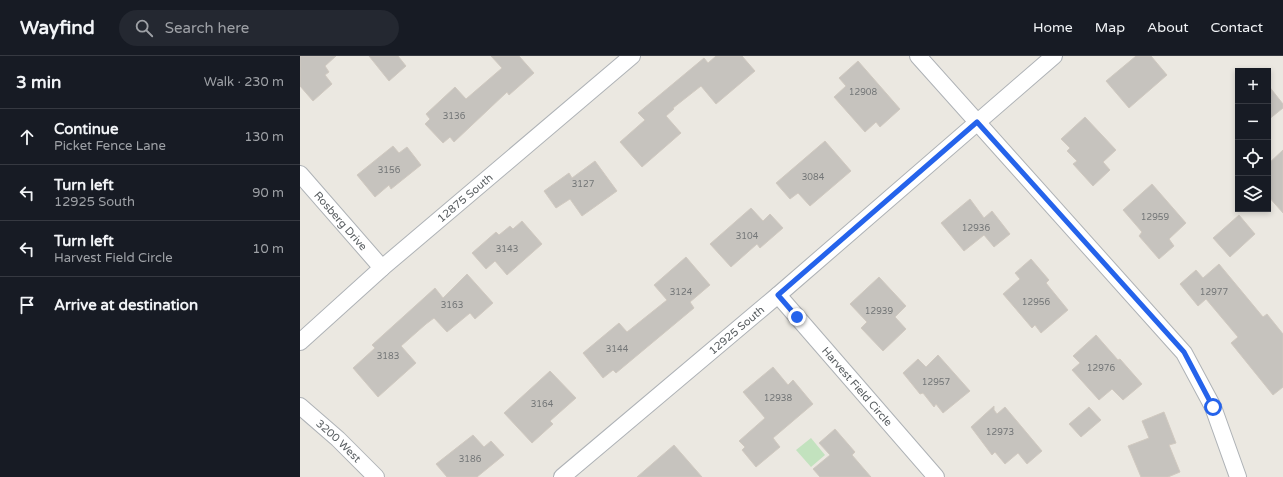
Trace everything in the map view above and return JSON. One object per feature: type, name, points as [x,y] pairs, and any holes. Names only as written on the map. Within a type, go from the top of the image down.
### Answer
[{"type":"street","name":"12875 South","points":[[300,342],[382,268],[632,56]]},
{"type":"street","points":[[918,56],[1184,352],[1213,407],[1238,477]]},
{"type":"street","name":"12925 South","points":[[562,477],[580,472],[778,295],[1054,56]]},
{"type":"street","name":"Rosberg Drive","points":[[300,174],[382,268]]},
{"type":"street","name":"Harvest Field Circle","points":[[778,295],[936,477]]},
{"type":"street","name":"3200 West","points":[[300,406],[338,439],[376,477]]},
{"type":"green space","points":[[811,438],[825,455],[811,467],[796,450]]},
{"type":"building","points":[[300,56],[336,56],[325,66],[329,72],[325,75],[332,84],[313,101],[300,86]]},
{"type":"building","points":[[369,56],[398,56],[406,66],[389,81]]},
{"type":"building","points":[[491,56],[519,56],[534,73],[509,95],[507,92],[454,142],[450,137],[443,143],[425,124],[430,119],[426,114],[455,87],[466,99],[502,68]]},
{"type":"building","points":[[716,56],[742,56],[755,71],[716,104],[701,86],[673,108],[674,109],[666,116],[681,133],[642,167],[620,142],[645,120],[638,113],[704,58],[708,63]]},
{"type":"building","points":[[1136,56],[1151,56],[1167,75],[1129,108],[1106,81]]},
{"type":"building","points":[[858,61],[900,109],[880,127],[876,122],[865,132],[834,97],[846,86],[839,78]]},
{"type":"building","points":[[1271,89],[1283,104],[1283,108],[1271,118]]},
{"type":"building","points":[[1085,117],[1116,150],[1103,162],[1110,170],[1093,186],[1073,164],[1077,161],[1067,151],[1070,148],[1061,139]]},
{"type":"building","points":[[825,141],[851,171],[810,206],[798,193],[790,199],[776,183]]},
{"type":"building","points":[[393,146],[399,153],[407,147],[421,165],[391,189],[389,185],[375,197],[357,175]]},
{"type":"building","points":[[1283,150],[1283,213],[1271,199],[1271,161]]},
{"type":"building","points":[[595,161],[617,191],[582,216],[570,199],[556,208],[544,191],[569,173],[572,178]]},
{"type":"building","points":[[1152,184],[1186,223],[1169,239],[1174,246],[1159,259],[1139,236],[1142,232],[1123,210]]},
{"type":"building","points":[[970,199],[984,218],[992,211],[1010,234],[994,247],[984,235],[964,251],[941,223]]},
{"type":"building","points":[[751,208],[763,221],[770,214],[783,228],[760,248],[757,244],[731,267],[710,244]]},
{"type":"building","points":[[1239,215],[1255,234],[1230,257],[1213,238]]},
{"type":"building","points":[[522,221],[542,244],[507,275],[495,261],[486,269],[472,253],[496,232],[499,235],[510,226],[513,229]]},
{"type":"building","points":[[686,257],[710,285],[690,302],[694,308],[616,373],[613,370],[603,378],[583,353],[619,323],[627,332],[667,300],[654,285]]},
{"type":"building","points":[[1031,259],[1049,280],[1046,283],[1068,310],[1041,333],[1035,325],[1032,328],[1003,294],[1020,279],[1015,273]]},
{"type":"building","points":[[1219,264],[1263,317],[1267,314],[1283,334],[1283,387],[1273,395],[1231,343],[1238,337],[1206,299],[1198,306],[1180,284],[1196,270],[1203,278]]},
{"type":"building","points":[[467,274],[493,303],[475,319],[470,313],[447,332],[434,318],[426,324],[401,346],[416,363],[378,397],[353,368],[375,348],[372,345],[435,288],[443,298]]},
{"type":"building","points":[[879,277],[906,306],[895,317],[906,329],[883,351],[861,328],[867,322],[850,304]]},
{"type":"building","points":[[1096,335],[1142,384],[1123,400],[1112,389],[1099,400],[1072,370],[1080,363],[1073,356]]},
{"type":"building","points":[[938,355],[970,391],[943,413],[936,404],[934,407],[923,393],[920,394],[903,373],[918,359],[926,367]]},
{"type":"building","points":[[773,367],[788,385],[793,380],[813,404],[773,438],[780,447],[756,467],[742,450],[745,447],[739,441],[765,418],[743,392]]},
{"type":"building","points":[[550,371],[576,398],[550,421],[553,424],[532,443],[504,413]]},
{"type":"building","points":[[994,406],[994,410],[997,414],[1005,407],[1042,451],[1027,464],[1018,453],[1005,464],[995,452],[992,455],[971,427]]},
{"type":"building","points":[[1089,407],[1101,420],[1081,437],[1069,424]]},
{"type":"building","points":[[1164,412],[1176,443],[1169,445],[1180,472],[1168,477],[1141,477],[1128,446],[1149,438],[1142,421]]},
{"type":"building","points":[[835,429],[855,452],[852,455],[871,477],[820,477],[813,469],[830,455],[819,443]]},
{"type":"building","points":[[473,435],[484,447],[491,441],[504,455],[477,477],[447,477],[436,464]]},
{"type":"building","points":[[674,445],[702,477],[637,477]]},
{"type":"route","points":[[797,317],[778,295],[977,122],[1184,352],[1213,407]]}]
